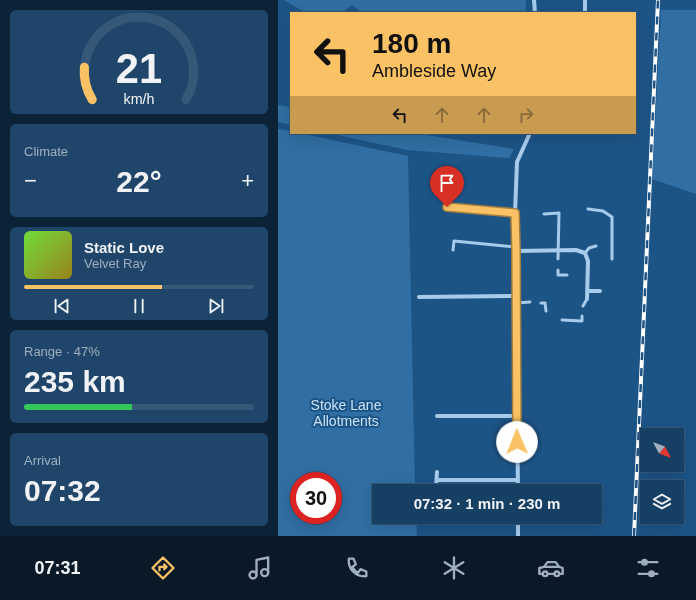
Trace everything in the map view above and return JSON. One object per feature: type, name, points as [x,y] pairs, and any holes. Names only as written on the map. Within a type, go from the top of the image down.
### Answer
[{"type":"street","points":[[534,0],[535,12]]},
{"type":"street","points":[[585,0],[585,12]]},
{"type":"street","points":[[518,484],[516,416],[515,213],[517,162],[530,134]]},
{"type":"street","points":[[447,207],[515,213]]},
{"type":"street","points":[[516,249],[558,251],[576,250],[585,253],[588,261],[587,299]]},
{"type":"street","points":[[588,291],[600,291]]},
{"type":"street","points":[[419,297],[516,296]]},
{"type":"street","points":[[436,416],[516,416]]},
{"type":"street","points":[[436,484],[437,472]]},
{"type":"street","points":[[437,480],[518,480]]},
{"type":"street","points":[[518,524],[518,536]]},
{"type":"lane","points":[[588,209],[603,211],[612,217],[610,245],[612,259]]},
{"type":"lane","points":[[544,214],[559,213],[558,259]]},
{"type":"lane","points":[[453,250],[454,241],[516,249]]},
{"type":"lane","points":[[585,253],[590,248],[596,246]]},
{"type":"lane","points":[[558,270],[558,275],[567,275]]},
{"type":"lane","points":[[583,306],[587,299]]},
{"type":"lane","points":[[516,302],[530,302]]},
{"type":"lane","points":[[540,302],[545,303],[546,311]]},
{"type":"lane","points":[[562,320],[582,321],[582,316]]},
{"type":"green space","points":[[284,0],[526,0],[526,12],[361,12],[352,5],[343,12],[304,12]]},
{"type":"green space","points":[[661,10],[696,10],[696,194],[652,179]]},
{"type":"green space","points":[[278,105],[290,107],[290,125],[278,122]]},
{"type":"green space","name":"Stoke Lane Allotments","points":[[278,129],[290,131],[290,134],[304,134],[408,156],[415,484],[372,484],[372,524],[416,524],[417,536],[278,536]]},
{"type":"green space","points":[[333,134],[420,134],[514,149],[509,158],[407,150]]},
{"type":"railway","points":[[634,536],[658,0]]},
{"type":"route","points":[[447,207],[515,213],[517,442]]}]
